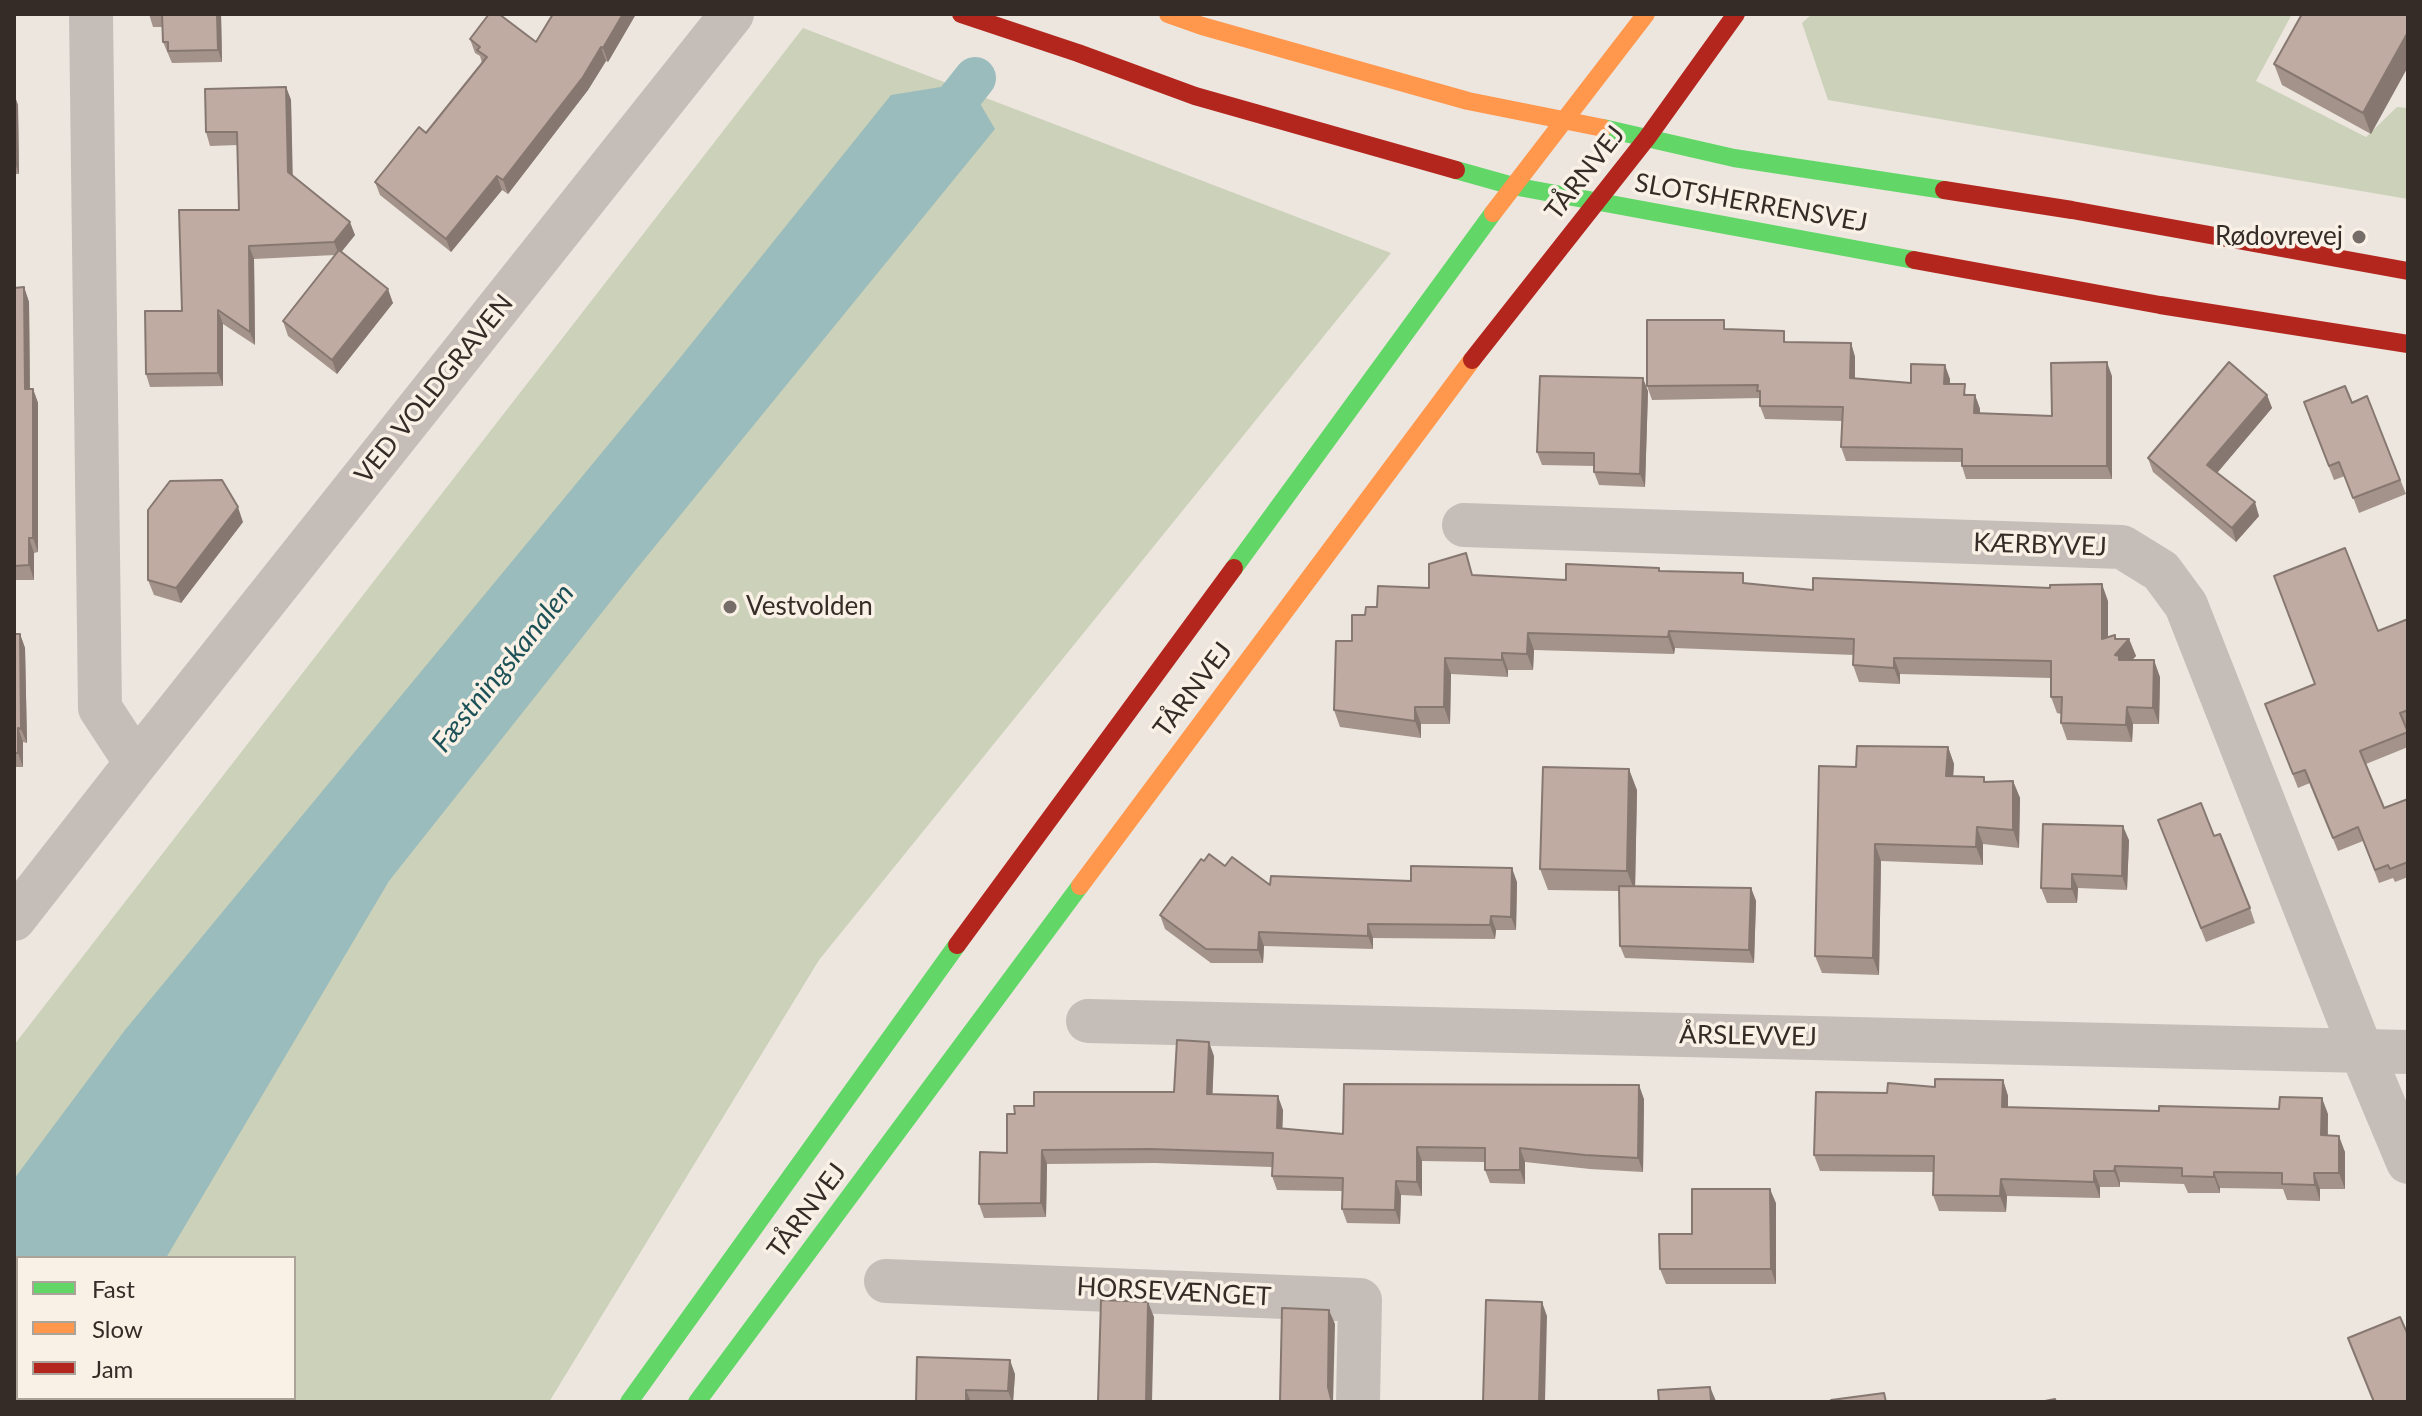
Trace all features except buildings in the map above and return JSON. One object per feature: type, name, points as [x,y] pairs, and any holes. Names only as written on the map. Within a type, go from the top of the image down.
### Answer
[{"type":"street","points":[[91,14],[100,708],[136,763]]},
{"type":"street","name":"VED VOLDGRAVEN","points":[[14,919],[732,14]]},
{"type":"street","name":"SLOTSHERRENSVEJ","points":[[961,14],[1195,96],[1513,186],[2160,305],[2408,344]]},
{"type":"street","name":"SLOTSHERRENSVEJ","points":[[1168,14],[1468,101],[1734,158],[2072,210],[2408,271]]},
{"type":"street","name":"TÅRNVEJ","points":[[629,1402],[976,918],[1513,186],[1646,14]]},
{"type":"street","name":"TÅRNVEJ","points":[[697,1402],[1441,400],[1647,138],[1736,14]]},
{"type":"street","name":"KÆRBYVEJ","points":[[1464,525],[2122,547],[2161,571],[2186,605],[2408,1162]]},
{"type":"street","name":"ÅRSLEVVEJ","points":[[1088,1021],[2408,1052]]},
{"type":"street","name":"HORSEVÆNGET","points":[[886,1281],[1360,1300],[1358,1402]]},
{"type":"green space","points":[[1812,14],[2292,14],[2256,81],[2366,137],[2397,107],[2408,108],[2408,199],[1828,100],[1802,23]]},
{"type":"green space","name":"Vestvolden","points":[[803,28],[1391,253],[819,960],[549,1402],[14,1402],[14,1045]]},
{"type":"water","points":[[947,86],[978,100],[995,129],[634,572],[389,881],[167,1256],[16,1256],[16,1400],[83,1400],[14,1402],[14,1179],[125,1030],[675,364],[891,95]]},
{"type":"waterway","name":"Fæstningskanalen","points":[[929,136],[975,78]]},
{"type":"traffic: fast","points":[[1603,128],[1734,158],[1944,190]]},
{"type":"traffic: fast","points":[[1456,170],[1513,186],[1914,260]]},
{"type":"traffic: fast","points":[[1234,568],[1493,213]]},
{"type":"traffic: fast","points":[[697,1402],[1080,886]]},
{"type":"traffic: fast","points":[[629,1402],[957,945]]},
{"type":"traffic: slow","points":[[1168,14],[1468,101],[1603,128]]},
{"type":"traffic: slow","points":[[1493,213],[1646,14]]},
{"type":"traffic: slow","points":[[1080,886],[1472,360]]},
{"type":"traffic: jam","points":[[961,14],[1195,96],[1456,170]]},
{"type":"traffic: jam","points":[[1472,360],[1647,138],[1736,14]]},
{"type":"traffic: jam","points":[[1944,190],[2408,271]]},
{"type":"traffic: jam","points":[[1914,260],[2160,305],[2408,344]]},
{"type":"traffic: jam","points":[[957,945],[1234,568]]},
{"type":"place","name":"Rødovrevej","points":[[2359,237]]},
{"type":"place","name":"Vestvolden","points":[[730,607]]}]
